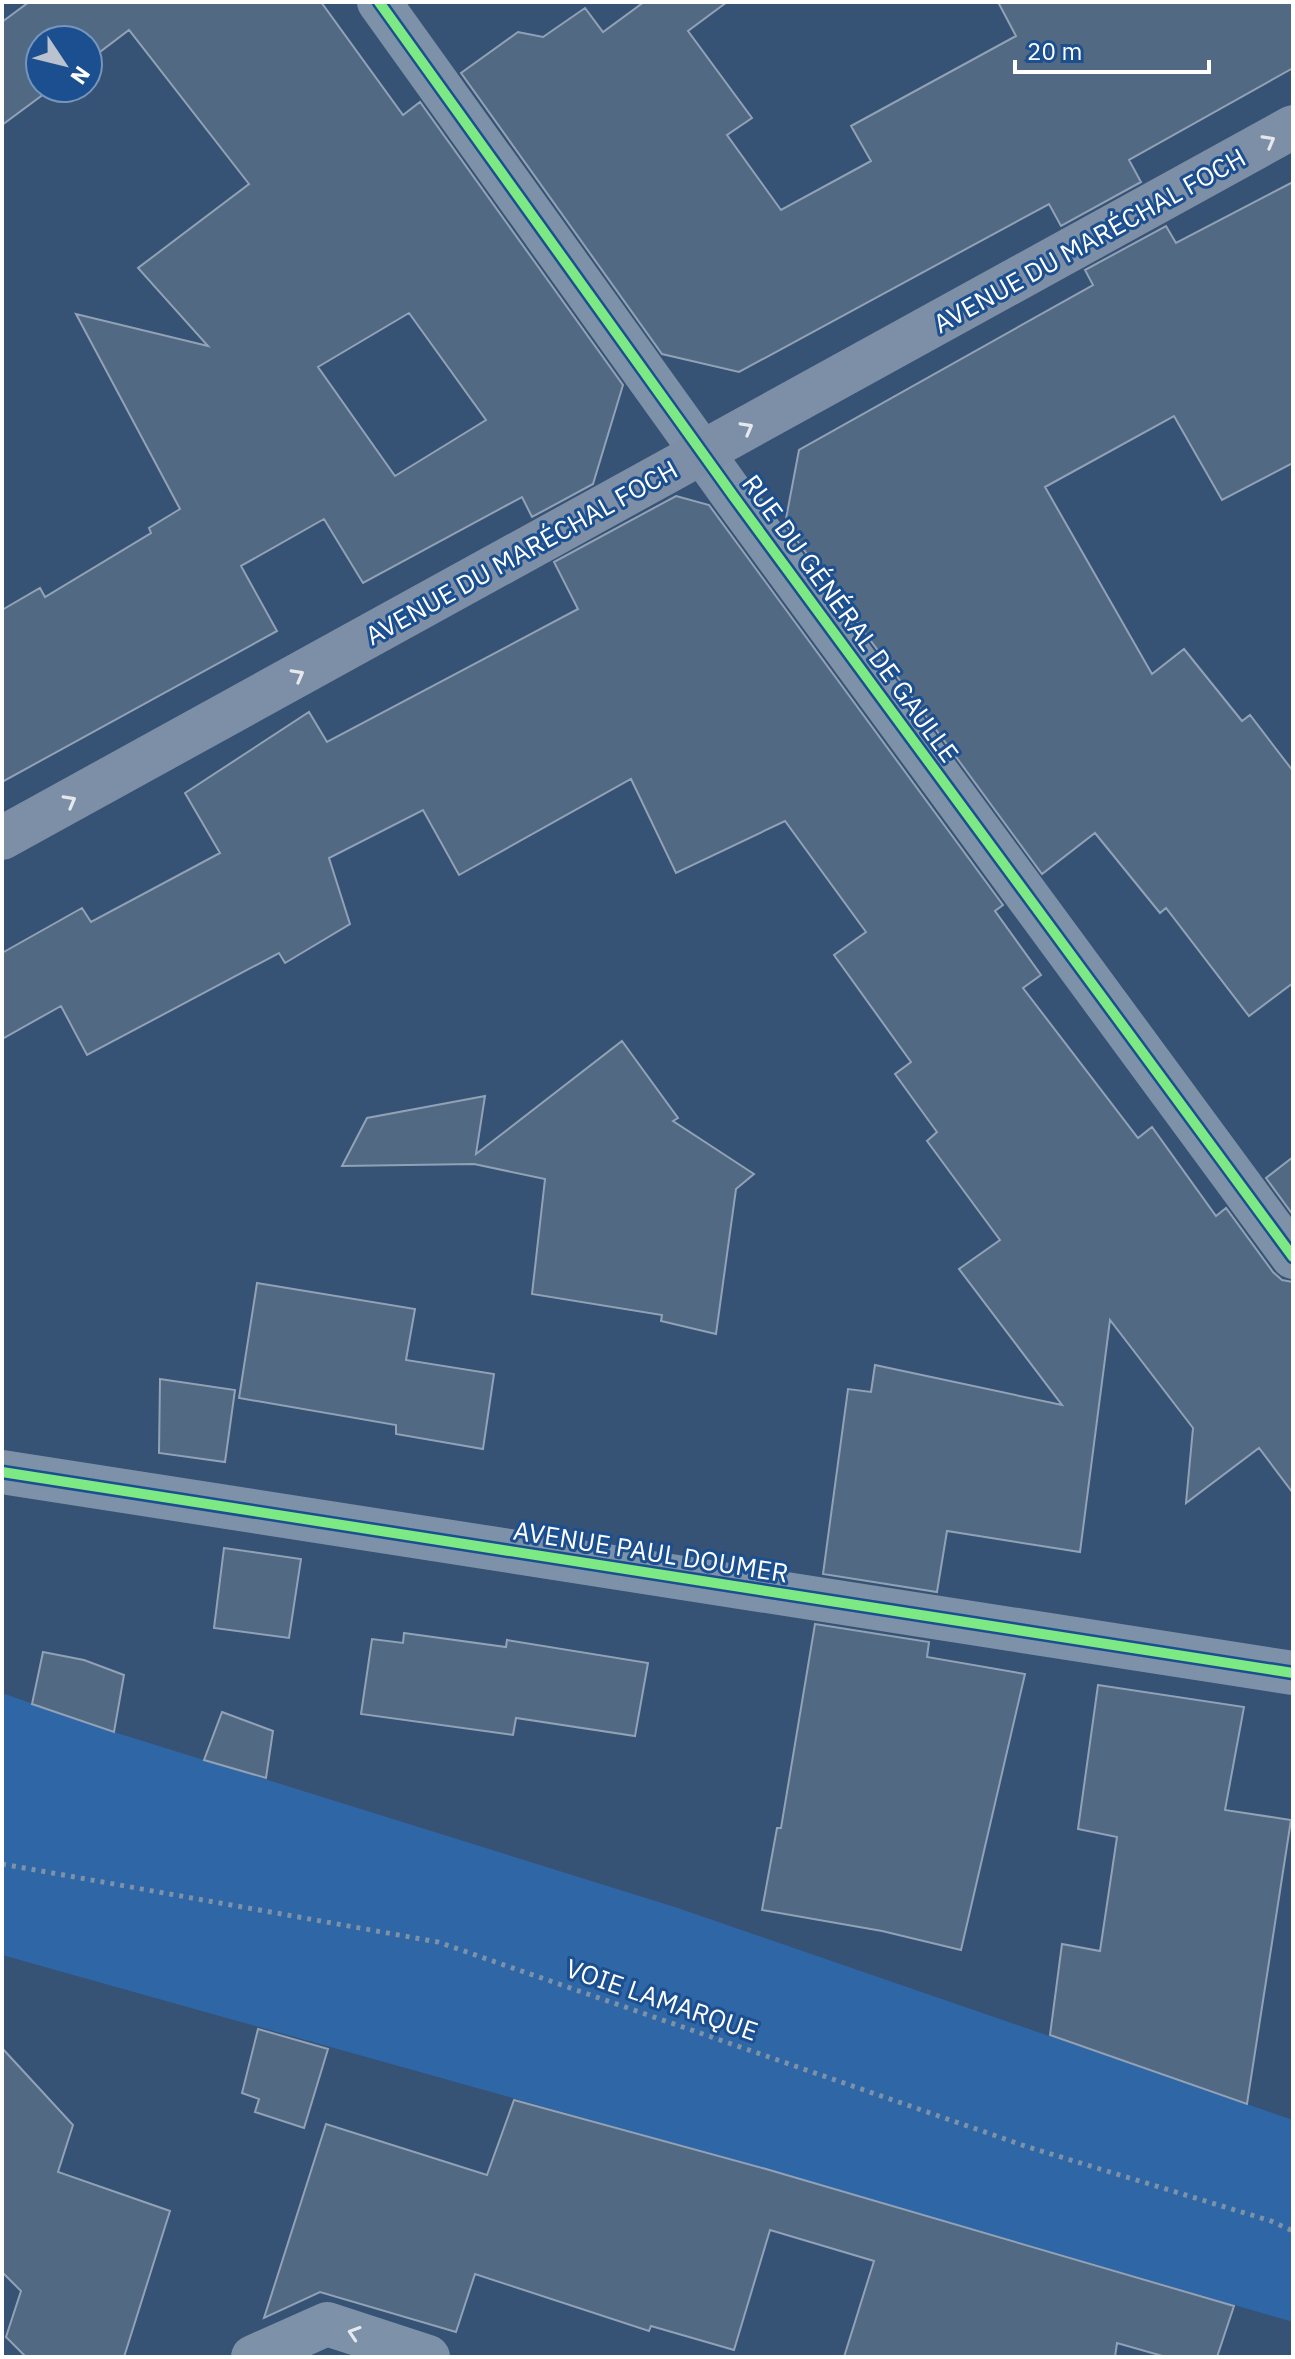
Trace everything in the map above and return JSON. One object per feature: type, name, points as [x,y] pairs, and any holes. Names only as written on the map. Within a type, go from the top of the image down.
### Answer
[{"type":"main road","name":"AVENUE DU MARÉCHAL FOCH","points":[[2,838],[1293,127]]},
{"type":"street","name":"RUE DU GÉNÉRAL DE GAULLE","points":[[379,2],[702,453],[1293,1257]]},
{"type":"street","name":"AVENUE PAUL DOUMER","points":[[2,1472],[1293,1673]]},
{"type":"street","points":[[253,2357],[327,2324],[428,2357]]},
{"type":"shaded area","points":[[2,1693],[114,1732],[678,1908],[1293,2120],[1293,2322],[766,2169],[2,1955]]},
{"type":"building","points":[[29,2],[321,2],[403,115],[420,102],[623,385],[593,484],[532,517],[522,497],[363,583],[324,519],[241,566],[277,631],[2,782],[2,610],[40,588],[45,597],[151,533],[149,528],[180,509],[76,314],[208,346],[138,268],[249,184],[129,30],[104,49],[104,24],[24,24],[24,104],[30,104],[2,125],[2,22]],"holes":[[[409,313],[486,420],[395,476],[318,367]]]},
{"type":"building","points":[[644,2],[727,2],[688,31],[752,118],[727,135],[781,210],[871,161],[851,126],[1016,36],[998,2],[1293,2],[1293,68],[1129,160],[1141,182],[1061,226],[1049,204],[739,372],[662,354],[461,73],[518,32],[543,37],[585,8],[603,32]]},
{"type":"building","points":[[1293,182],[1293,463],[1222,500],[1174,416],[1045,487],[1152,674],[1184,649],[1242,721],[1250,715],[1293,771],[1293,983],[1249,1016],[1166,908],[1160,913],[1095,833],[1042,874],[785,524],[799,450],[1093,285],[1085,270],[1166,226],[1176,243]]},
{"type":"building","points":[[676,496],[709,505],[1003,905],[995,911],[1041,975],[1023,988],[1138,1138],[1152,1127],[1216,1216],[1226,1208],[1273,1272],[1282,1280],[1293,1282],[1293,1493],[1259,1448],[1186,1503],[1193,1428],[1110,1320],[1080,1552],[947,1531],[937,1592],[823,1574],[848,1389],[871,1392],[875,1365],[1062,1405],[959,1269],[1000,1240],[927,1141],[937,1132],[895,1074],[911,1062],[834,955],[866,932],[785,821],[676,873],[631,779],[459,875],[423,810],[329,858],[350,924],[285,963],[279,953],[87,1055],[61,1006],[2,1039],[2,953],[82,908],[91,922],[220,853],[185,793],[309,712],[327,742],[578,609],[554,562]]},
{"type":"building","points":[[622,1041],[678,1118],[673,1121],[754,1174],[736,1189],[716,1334],[661,1321],[662,1315],[532,1294],[545,1179],[474,1164],[342,1166],[367,1118],[485,1096],[476,1154]]},
{"type":"building","points":[[1293,1157],[1293,1215],[1266,1178]]},
{"type":"building","points":[[257,1283],[415,1309],[406,1360],[494,1374],[483,1449],[396,1434],[396,1425],[239,1398]]},
{"type":"building","points":[[160,1379],[235,1390],[225,1462],[159,1453]]},
{"type":"building","points":[[224,1548],[301,1559],[289,1638],[214,1628]]},
{"type":"building","points":[[815,1624],[929,1642],[927,1657],[1025,1674],[961,1950],[882,1931],[762,1910],[777,1828],[781,1828]]},
{"type":"building","points":[[404,1633],[506,1647],[507,1640],[648,1663],[635,1736],[516,1718],[513,1735],[361,1714],[372,1639],[403,1643]]},
{"type":"building","points":[[43,1652],[84,1660],[124,1675],[114,1732],[32,1704]]},
{"type":"building","points":[[1098,1685],[1244,1707],[1225,1810],[1291,1820],[1247,2104],[1050,2035],[1062,1944],[1100,1951],[1117,1837],[1078,1829]]},
{"type":"building","points":[[222,1712],[273,1731],[266,1778],[204,1760]]},
{"type":"building","points":[[258,2029],[328,2049],[304,2128],[255,2112],[259,2099],[242,2093]]},
{"type":"building","points":[[2,2048],[73,2125],[58,2172],[170,2211],[124,2357],[26,2357],[6,2337],[21,2291],[2,2272]]},
{"type":"building","points":[[514,2100],[766,2169],[1234,2306],[1217,2357],[1166,2357],[1117,2343],[1115,2357],[844,2357],[874,2261],[770,2230],[734,2350],[651,2326],[649,2331],[475,2274],[456,2332],[320,2292],[264,2318],[326,2124],[487,2175]]},
{"type":"cycle path","points":[[379,2],[734,497],[1293,1257]]},
{"type":"cycle path","points":[[2,1472],[1293,1673]]}]
